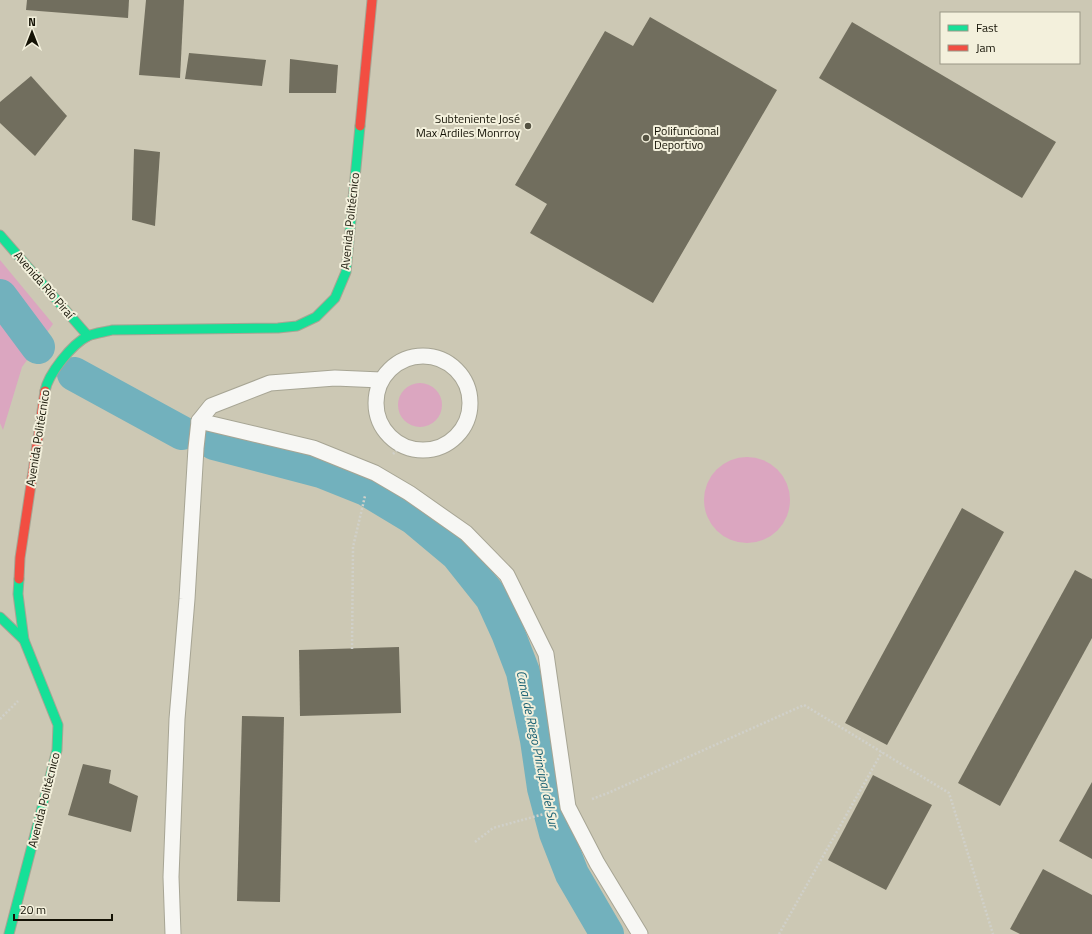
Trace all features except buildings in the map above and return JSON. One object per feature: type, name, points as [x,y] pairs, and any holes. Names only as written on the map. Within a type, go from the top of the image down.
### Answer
[{"type":"main road","name":"Avenida Politécnico","points":[[9,934],[57,750],[58,725],[24,640],[18,594],[20,558],[46,385],[57,364],[75,346],[88,336],[112,330],[278,328],[297,326],[316,317],[335,298],[346,272],[372,0]]},
{"type":"main road","name":"Avenida Río Piraí","points":[[0,235],[88,336]]},
{"type":"main road","points":[[0,617],[24,640]]},
{"type":"lane","points":[[433,356],[444,361],[453,366],[460,373],[466,383],[470,395],[470,408],[467,422],[458,435],[446,445],[432,450],[416,450],[402,446],[389,437],[380,424],[376,410],[376,395],[381,380],[388,370],[398,362],[409,358],[433,356]]},
{"type":"lane","points":[[174,934],[172,877],[177,719],[199,423],[211,406],[270,383],[335,378],[381,380]]},
{"type":"lane","points":[[199,423],[313,448],[376,473],[409,493],[466,533],[507,575],[546,654],[568,807],[597,863],[640,934]]},
{"type":"path","points":[[352,649],[353,547],[364,498]]},
{"type":"path","points":[[568,807],[608,794],[804,705],[949,793],[993,934]]},
{"type":"path","points":[[780,934],[882,752]]},
{"type":"path","points":[[475,842],[493,828],[534,817]]},
{"type":"shaded area","points":[[0,260],[53,324],[22,367],[3,430],[0,423]]},
{"type":"shaded area","points":[[416,383],[424,383],[436,389],[442,401],[442,409],[436,421],[424,427],[416,427],[404,421],[398,409],[398,401],[404,389]]},
{"type":"shaded area","points":[[747,457],[763,461],[777,470],[786,484],[790,500],[786,516],[777,530],[763,539],[747,543],[731,539],[717,530],[708,516],[704,500],[708,484],[717,470],[731,461]]},
{"type":"waterway","name":"Canal de Riego Principal del Sur","points":[[0,296],[38,347]]},
{"type":"waterway","name":"Canal de Riego Principal del Sur","points":[[74,374],[182,433]]},
{"type":"waterway","name":"Canal de Riego Principal del Sur","points":[[214,443],[321,471],[366,489],[414,518],[457,554],[492,598],[508,633],[523,672],[537,740],[544,788],[556,833],[572,874],[607,934]]},
{"type":"traffic: fast","points":[[45,391],[51,376],[68,352],[82,340],[94,334],[112,330],[278,328],[297,326],[316,317],[335,298],[346,272],[360,126]]},
{"type":"traffic: fast","points":[[0,235],[88,336]]},
{"type":"traffic: fast","points":[[9,934],[57,750],[58,725],[24,640],[18,594],[19,579]]},
{"type":"traffic: fast","points":[[0,617],[24,640]]},
{"type":"traffic: jam","points":[[360,126],[372,0]]},
{"type":"traffic: jam","points":[[19,579],[20,558],[45,391]]},
{"type":"place","name":"Subteniente José Max Ardiles Monrroy","points":[[528,126]]},
{"type":"place","name":"Polifuncional Deportivo","points":[[646,138]]}]
